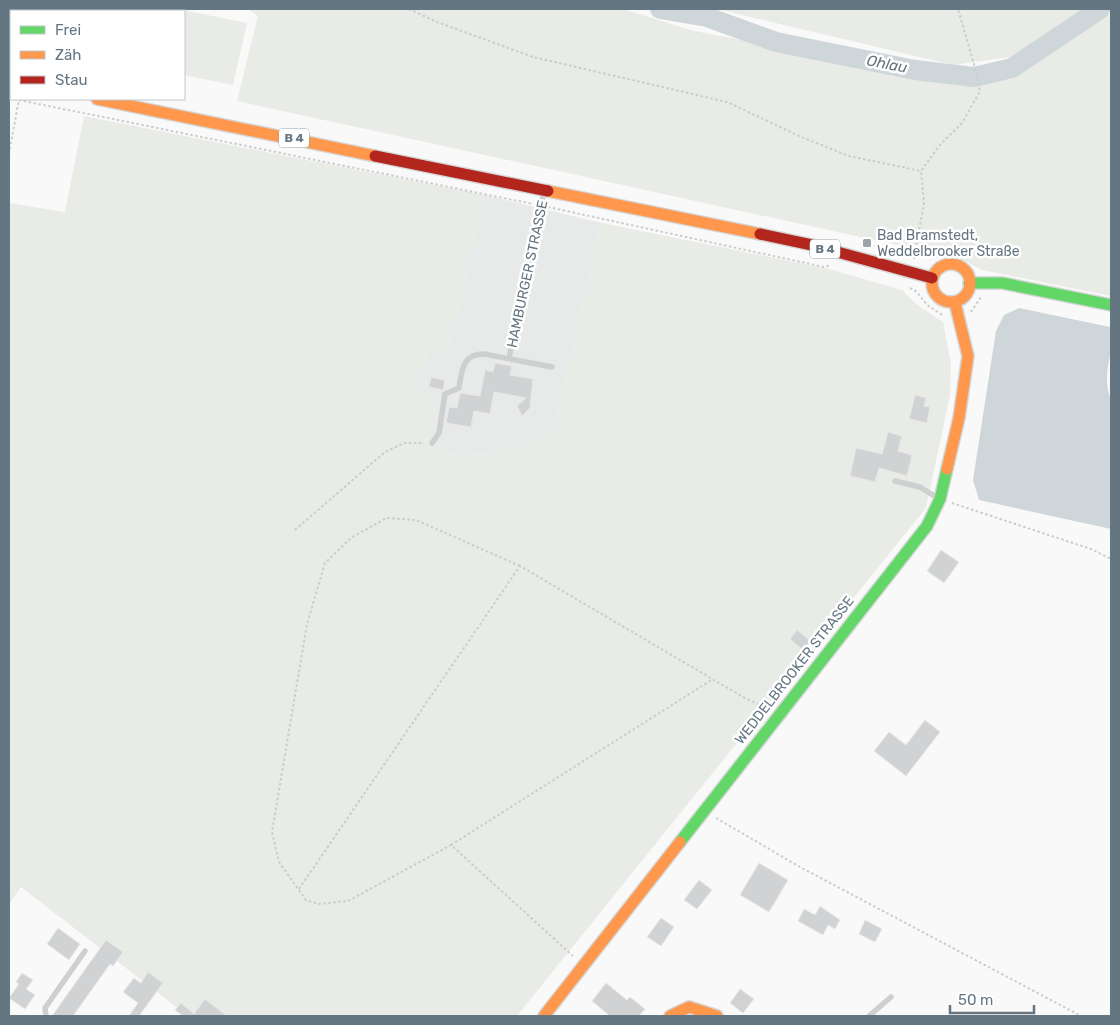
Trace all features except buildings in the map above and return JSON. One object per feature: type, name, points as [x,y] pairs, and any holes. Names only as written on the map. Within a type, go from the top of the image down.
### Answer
[{"type":"main road","name":"B 4","points":[[102,100],[812,245],[910,274],[932,278]]},
{"type":"main road","points":[[956,265],[965,272],[969,283],[966,294],[955,302],[946,302],[936,295],[933,290],[932,278],[944,266],[956,265]]},
{"type":"main road","points":[[969,283],[1002,283],[1111,305]]},
{"type":"main road","name":"WEDDELBROOKER STRASSE","points":[[544,1016],[927,526],[940,500],[959,418],[968,356],[955,302]]},
{"type":"main road","points":[[670,1016],[689,1007],[718,1016]]},
{"type":"lane","name":"HAMBURGER STRASSE","points":[[509,358],[540,205],[545,190]]},
{"type":"lane","points":[[432,443],[439,434],[445,394],[459,388],[463,365],[467,357],[475,354],[484,354],[552,367]]},
{"type":"lane","points":[[895,481],[920,487],[940,500]]},
{"type":"lane","points":[[46,1016],[45,1008],[85,952]]},
{"type":"lane","points":[[869,1016],[891,996]]},
{"type":"path","points":[[409,9],[437,22],[533,57],[726,102],[799,136],[850,156],[921,171]]},
{"type":"path","points":[[910,274],[924,203],[921,171],[938,146],[962,123],[980,92],[958,9]]},
{"type":"path","points":[[9,154],[18,100],[540,205],[824,267],[833,265]]},
{"type":"path","points":[[902,285],[917,292],[927,305],[949,319],[960,318],[972,312],[981,296],[988,294]]},
{"type":"path","points":[[295,530],[385,452],[404,443],[432,443]]},
{"type":"path","points":[[940,500],[1091,549],[1111,558]]},
{"type":"path","points":[[713,679],[451,845],[348,901],[319,904],[306,900],[279,862],[272,832],[307,624],[326,563],[351,538],[386,518],[416,520],[520,566],[713,679],[779,714]]},
{"type":"path","points":[[298,889],[520,566]]},
{"type":"path","points":[[704,810],[800,867],[1081,1016]]},
{"type":"path","points":[[451,845],[583,965]]},
{"type":"shaded area","points":[[178,9],[183,10],[94,10]]},
{"type":"shaded area","points":[[248,9],[623,9],[694,31],[943,77],[1017,72],[1111,9],[1111,296],[982,270],[960,258],[934,258],[925,251],[237,101],[258,16]]},
{"type":"shaded area","points":[[717,9],[1096,9],[1018,56],[953,65]]},
{"type":"shaded area","points":[[185,10],[247,23],[233,85],[185,75]]},
{"type":"shaded area","points":[[84,116],[485,195],[447,352],[428,348],[419,385],[437,409],[434,433],[441,453],[492,455],[552,438],[602,223],[829,269],[902,290],[916,304],[943,322],[951,364],[950,395],[926,508],[517,1016],[188,1016],[21,887],[9,904],[9,203],[65,212]]},
{"type":"shaded area","points":[[485,195],[602,223],[552,438],[492,455],[441,453],[434,433],[437,409],[419,385],[428,348],[447,352]]},
{"type":"shaded area","points":[[1019,308],[1110,327],[1112,343],[1107,380],[1111,399],[1111,529],[979,500],[973,480],[996,331],[1004,315]]},
{"type":"waterway","name":"Ohlau","points":[[660,9],[707,17],[776,42],[915,70],[974,77],[1012,68],[1100,9]]},
{"type":"traffic: fast","points":[[969,283],[1002,283],[1111,305]]},
{"type":"traffic: fast","points":[[680,842],[927,526],[940,499],[947,469]]},
{"type":"traffic: slow","points":[[102,100],[375,156]]},
{"type":"traffic: slow","points":[[548,191],[760,234]]},
{"type":"traffic: slow","points":[[951,264],[964,270],[970,283],[964,296],[951,302],[938,296],[932,283],[938,270],[951,264]]},
{"type":"traffic: slow","points":[[947,469],[959,418],[968,356],[955,303]]},
{"type":"traffic: slow","points":[[544,1016],[680,842]]},
{"type":"traffic: slow","points":[[670,1016],[689,1007],[717,1016]]},
{"type":"traffic: jam","points":[[375,156],[548,191]]},
{"type":"traffic: jam","points":[[760,234],[812,245],[932,278]]},
{"type":"place","name":"Bad Bramstedt, Weddelbrooker Straße","points":[[867,243]]}]
